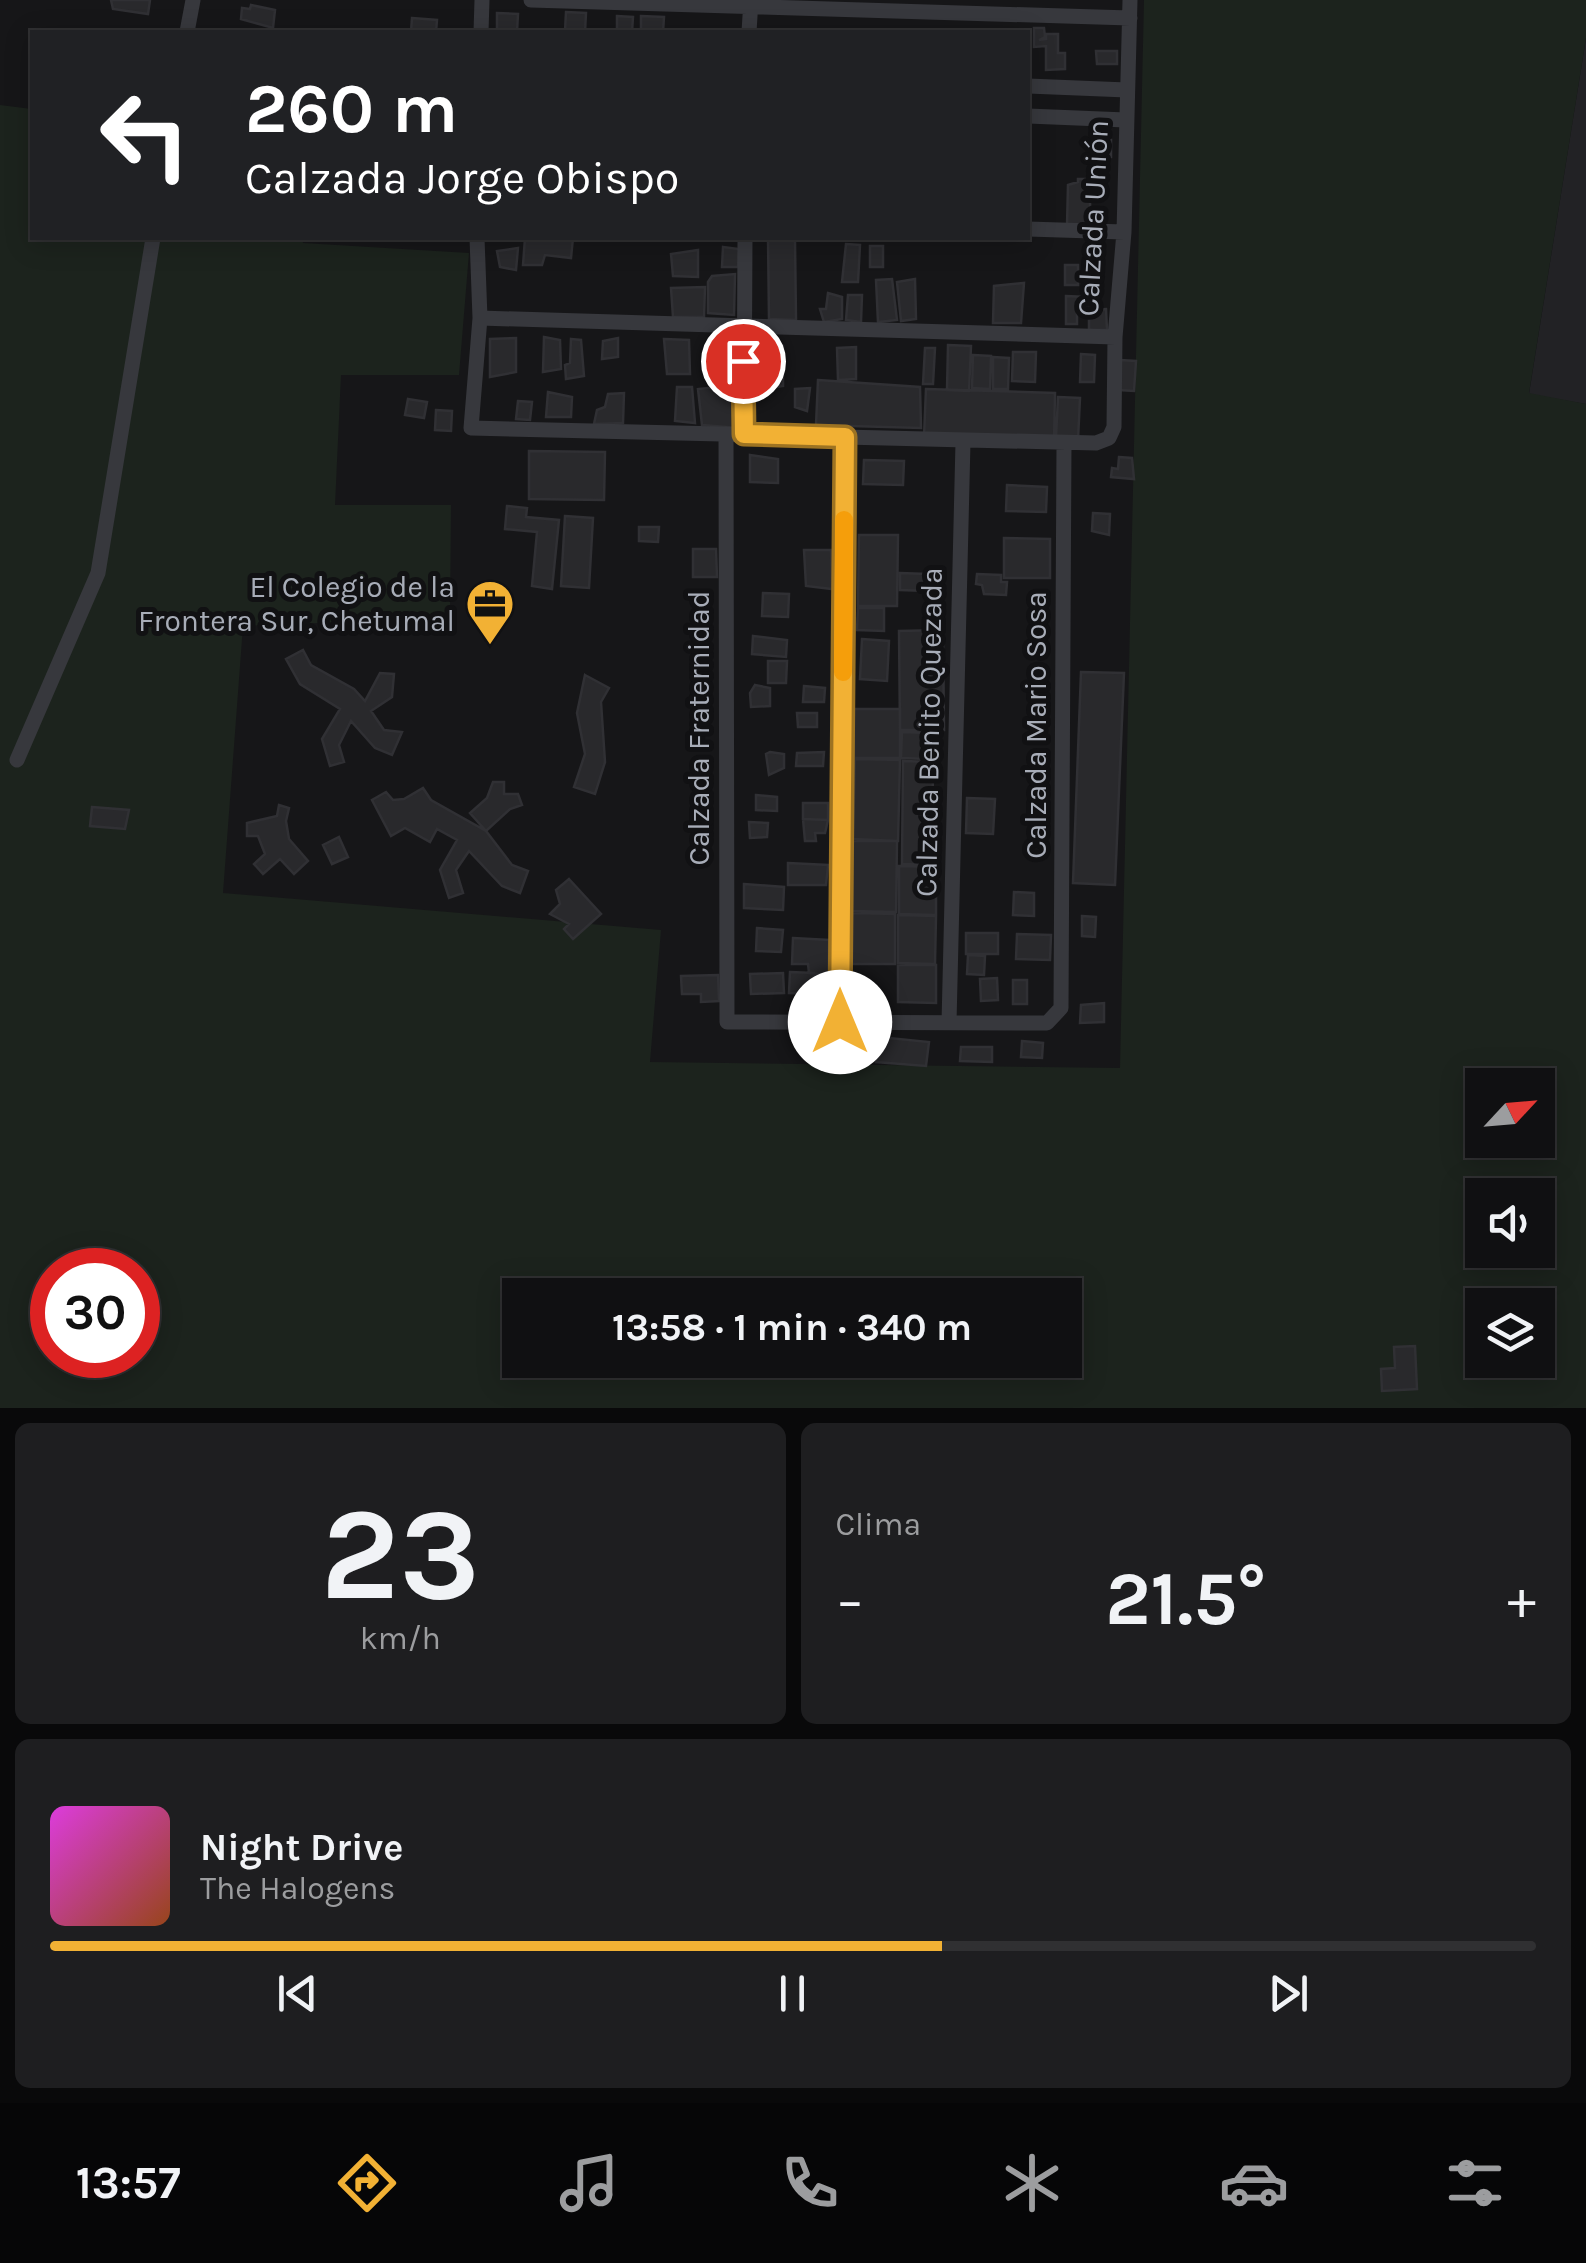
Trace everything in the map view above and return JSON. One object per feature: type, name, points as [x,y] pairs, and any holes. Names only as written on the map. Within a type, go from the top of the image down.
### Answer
[{"type":"street","points":[[187,30],[193,0]]},
{"type":"street","points":[[481,30],[482,0]]},
{"type":"street","points":[[530,0],[751,3],[1130,18]]},
{"type":"street","name":"Calzada Unión","points":[[1064,443],[1096,443],[1109,438],[1114,427],[1130,0]]},
{"type":"street","points":[[750,30],[751,3]]},
{"type":"street","points":[[1030,86],[1127,90]]},
{"type":"street","points":[[1030,116],[1126,120]]},
{"type":"street","points":[[1030,229],[1124,232]]},
{"type":"street","points":[[17,760],[98,573],[153,240]]},
{"type":"street","points":[[477,240],[480,318],[471,428],[1064,443]]},
{"type":"street","name":"Calzada Fraternidad","points":[[745,240],[735,434],[727,1022],[840,1022]]},
{"type":"street","points":[[480,318],[1115,337]]},
{"type":"street","points":[[845,437],[840,1022],[949,1023]]},
{"type":"street","name":"Calzada Benito Quezada","points":[[949,1023],[963,442]]},
{"type":"street","name":"Calzada Mario Sosa","points":[[949,1023],[1046,1023],[1062,1008],[1064,443]]},
{"type":"shaded area","points":[[1144,0],[1586,0],[1586,38],[1529,393],[1586,404],[1586,1408],[0,1408],[0,105],[30,109],[30,240],[302,240],[469,253],[459,375],[341,375],[335,505],[451,505],[450,618],[243,626],[223,893],[661,930],[650,1062],[1120,1068]]},
{"type":"shaded area","points":[[1586,38],[1586,404],[1529,394]]},
{"type":"building","points":[[111,0],[150,0],[148,14],[113,9]]},
{"type":"building","points":[[251,5],[275,10],[273,28],[241,19],[242,8],[250,9]]},
{"type":"building","points":[[566,12],[586,13],[585,30],[565,30]]},
{"type":"building","points":[[497,13],[518,14],[517,30],[497,30]]},
{"type":"building","points":[[617,16],[633,17],[632,30],[617,30]]},
{"type":"building","points":[[641,16],[664,17],[663,30],[641,30]]},
{"type":"building","points":[[412,18],[437,20],[436,30],[411,30]]},
{"type":"building","points":[[1034,28],[1044,28],[1045,37],[1039,40],[1046,39],[1046,34],[1058,34],[1058,53],[1065,53],[1065,69],[1046,70],[1046,46],[1034,47]]},
{"type":"building","points":[[1096,51],[1117,51],[1117,64],[1097,64]]},
{"type":"building","points":[[1097,139],[1111,140],[1111,157],[1097,157]]},
{"type":"building","points":[[1078,179],[1089,179],[1091,227],[1067,226],[1068,185]]},
{"type":"building","points":[[525,240],[573,240],[571,258],[545,255],[542,265],[523,265]]},
{"type":"building","points":[[768,240],[795,240],[796,320],[769,319]]},
{"type":"building","points":[[846,244],[860,245],[858,282],[842,282]]},
{"type":"building","points":[[870,246],[883,246],[883,267],[870,267]]},
{"type":"building","points":[[723,247],[739,249],[738,267],[722,267]]},
{"type":"building","points":[[518,248],[516,270],[500,267],[497,251]]},
{"type":"building","points":[[698,250],[698,277],[673,276],[671,254]]},
{"type":"building","points":[[1065,265],[1078,265],[1078,285],[1065,285]]},
{"type":"building","points":[[735,274],[734,315],[708,313],[708,282],[712,276]]},
{"type":"building","points":[[892,279],[897,320],[878,322],[876,280]]},
{"type":"building","points":[[915,279],[916,319],[901,321],[897,282]]},
{"type":"building","points":[[1024,283],[1021,323],[993,323],[994,286]]},
{"type":"building","points":[[705,287],[704,317],[673,317],[671,288]]},
{"type":"building","points":[[828,293],[842,297],[842,319],[824,322],[820,309],[826,309]]},
{"type":"building","points":[[848,295],[862,295],[861,322],[846,320]]},
{"type":"building","points":[[1066,296],[1086,297],[1085,314],[1077,314],[1077,324],[1066,324]]},
{"type":"building","points":[[1106,309],[1107,330],[1089,330],[1089,310]]},
{"type":"building","points":[[544,337],[560,340],[561,369],[543,372]]},
{"type":"building","points":[[516,338],[516,372],[490,377],[490,339]]},
{"type":"building","points":[[618,338],[618,357],[602,359],[603,341]]},
{"type":"building","points":[[571,339],[581,340],[584,376],[566,379],[565,365],[570,363]]},
{"type":"building","points":[[664,339],[689,340],[690,374],[667,374]]},
{"type":"building","points":[[712,339],[734,341],[733,374],[715,374],[710,366]]},
{"type":"building","points":[[764,344],[783,346],[783,386],[764,389]]},
{"type":"building","points":[[948,345],[971,346],[969,391],[947,390]]},
{"type":"building","points":[[856,347],[856,379],[838,380],[837,348]]},
{"type":"building","points":[[925,348],[935,348],[933,384],[923,384]]},
{"type":"building","points":[[1013,352],[1036,352],[1035,382],[1012,381]]},
{"type":"building","points":[[1081,354],[1095,355],[1094,382],[1080,382]]},
{"type":"building","points":[[973,355],[991,356],[990,389],[972,388]]},
{"type":"building","points":[[993,357],[1009,358],[1008,389],[993,389]]},
{"type":"building","points":[[1120,360],[1136,361],[1134,391],[1119,390]]},
{"type":"building","points":[[818,380],[920,387],[921,428],[816,425]]},
{"type":"building","points":[[737,385],[739,428],[702,425],[698,389]]},
{"type":"building","points":[[677,387],[692,387],[695,423],[675,421]]},
{"type":"building","points":[[810,388],[807,411],[795,407],[795,389]]},
{"type":"building","points":[[926,389],[1055,393],[1054,441],[924,437]]},
{"type":"building","points":[[548,392],[572,397],[571,417],[546,417]]},
{"type":"building","points":[[624,393],[623,423],[594,424],[597,410],[605,407],[608,394]]},
{"type":"building","points":[[1058,397],[1080,398],[1078,440],[1056,438]]},
{"type":"building","points":[[408,399],[427,402],[424,418],[405,415]]},
{"type":"building","points":[[518,401],[532,402],[530,420],[516,419]]},
{"type":"building","points":[[436,410],[452,411],[451,431],[435,430]]},
{"type":"building","points":[[529,451],[605,452],[604,500],[529,499]]},
{"type":"building","points":[[750,455],[778,459],[778,483],[750,482]]},
{"type":"building","points":[[1119,457],[1132,458],[1134,479],[1111,477],[1112,468],[1118,469]]},
{"type":"building","points":[[864,460],[904,461],[903,485],[863,484]]},
{"type":"building","points":[[1007,485],[1047,487],[1046,512],[1006,511]]},
{"type":"building","points":[[507,506],[527,508],[526,517],[559,520],[552,589],[532,586],[537,532],[505,529]]},
{"type":"building","points":[[1093,513],[1110,514],[1109,535],[1092,531]]},
{"type":"building","points":[[565,516],[593,518],[589,588],[561,586]]},
{"type":"building","points":[[639,527],[659,527],[658,542],[639,541]]},
{"type":"building","points":[[859,535],[898,535],[897,606],[858,606]]},
{"type":"building","points":[[1004,538],[1050,539],[1050,578],[1004,578]]},
{"type":"building","points":[[693,549],[716,549],[717,577],[693,577]]},
{"type":"building","points":[[804,550],[831,550],[832,589],[806,586]]},
{"type":"building","points":[[900,573],[927,574],[927,591],[900,590]]},
{"type":"building","points":[[977,574],[1001,575],[1001,582],[1007,582],[1006,595],[984,594],[982,585],[976,584]]},
{"type":"building","points":[[763,593],[789,594],[788,617],[762,616]]},
{"type":"building","points":[[858,608],[884,608],[884,631],[857,630]]},
{"type":"building","points":[[943,630],[944,730],[900,730],[899,631]]},
{"type":"building","points":[[753,636],[787,640],[786,657],[752,654]]},
{"type":"building","points":[[862,639],[889,641],[887,681],[860,679]]},
{"type":"building","points":[[303,650],[311,665],[354,689],[365,701],[380,673],[394,674],[392,697],[371,711],[384,730],[402,732],[392,755],[375,748],[351,721],[339,745],[344,762],[330,766],[322,739],[340,709],[300,684],[286,659]]},
{"type":"building","points":[[768,661],[787,661],[786,683],[768,683]]},
{"type":"building","points":[[1081,672],[1124,673],[1115,885],[1073,883]]},
{"type":"building","points":[[585,675],[609,688],[601,702],[605,762],[595,794],[574,787],[585,754],[577,713]]},
{"type":"building","points":[[755,685],[770,688],[770,706],[751,707],[750,693]]},
{"type":"building","points":[[804,686],[825,688],[824,702],[803,702]]},
{"type":"building","points":[[854,709],[900,709],[900,758],[854,758]]},
{"type":"building","points":[[797,713],[817,713],[817,727],[798,727]]},
{"type":"building","points":[[902,732],[929,733],[928,759],[901,758]]},
{"type":"building","points":[[824,752],[823,766],[796,766],[797,753]]},
{"type":"building","points":[[766,754],[784,754],[784,768],[769,775]]},
{"type":"building","points":[[855,759],[900,760],[898,841],[853,839]]},
{"type":"building","points":[[903,761],[933,762],[932,865],[902,864]]},
{"type":"building","points":[[493,782],[504,782],[504,794],[518,794],[522,805],[510,809],[486,831],[470,813],[487,798]]},
{"type":"building","points":[[423,788],[431,800],[486,831],[512,865],[528,871],[520,893],[502,886],[469,851],[456,870],[463,893],[449,898],[440,870],[457,840],[437,829],[430,842],[405,828],[391,836],[372,800],[386,792],[393,800],[404,799]]},
{"type":"building","points":[[756,795],[777,797],[777,811],[756,810]]},
{"type":"building","points":[[967,798],[995,799],[993,834],[966,833]]},
{"type":"building","points":[[803,803],[828,803],[828,820],[803,819]]},
{"type":"building","points":[[279,805],[289,808],[289,839],[308,861],[294,874],[280,859],[263,874],[254,864],[265,854],[258,836],[247,836],[247,823],[277,816]]},
{"type":"building","points":[[92,807],[129,810],[125,829],[90,826]]},
{"type":"building","points":[[803,819],[828,820],[825,833],[815,833],[816,841],[805,841]]},
{"type":"building","points":[[749,822],[768,823],[767,837],[750,838]]},
{"type":"building","points":[[339,837],[348,857],[332,864],[323,845]]},
{"type":"building","points":[[853,841],[897,841],[896,912],[852,911]]},
{"type":"building","points":[[788,863],[828,865],[826,885],[788,885]]},
{"type":"building","points":[[899,866],[936,867],[936,915],[899,914]]},
{"type":"building","points":[[569,879],[601,914],[573,939],[564,929],[569,924],[550,914],[560,904],[556,890]]},
{"type":"building","points":[[744,884],[784,887],[783,910],[744,908]]},
{"type":"building","points":[[1014,892],[1034,893],[1034,916],[1013,915]]},
{"type":"building","points":[[852,913],[895,914],[895,964],[852,964]]},
{"type":"building","points":[[898,915],[936,916],[935,964],[898,963]]},
{"type":"building","points":[[1082,916],[1096,917],[1095,937],[1082,936]]},
{"type":"building","points":[[757,928],[783,930],[781,952],[756,951]]},
{"type":"building","points":[[966,933],[998,933],[998,954],[966,954]]},
{"type":"building","points":[[1017,934],[1051,935],[1050,960],[1016,959]]},
{"type":"building","points":[[793,938],[829,940],[828,975],[809,973],[808,964],[792,964]]},
{"type":"building","points":[[968,955],[985,956],[984,975],[967,974]]},
{"type":"building","points":[[898,965],[936,965],[936,1003],[898,1002]]},
{"type":"building","points":[[790,972],[814,973],[813,994],[789,993]]},
{"type":"building","points":[[783,973],[784,993],[751,994],[750,974]]},
{"type":"building","points":[[718,975],[719,1001],[701,1002],[701,994],[682,994],[681,976]]},
{"type":"building","points":[[997,978],[998,1000],[981,1001],[980,979]]},
{"type":"building","points":[[1013,980],[1027,980],[1027,1004],[1013,1004]]},
{"type":"building","points":[[1104,1003],[1104,1022],[1080,1023],[1081,1005]]},
{"type":"building","points":[[879,1037],[929,1042],[926,1066],[876,1062]]},
{"type":"building","points":[[1022,1041],[1043,1043],[1042,1058],[1021,1057]]},
{"type":"building","points":[[826,1045],[848,1048],[847,1061],[825,1059]]},
{"type":"building","points":[[961,1047],[992,1047],[992,1062],[960,1061]]},
{"type":"building","points":[[1415,1346],[1417,1389],[1382,1391],[1381,1369],[1395,1368],[1394,1347]]},
{"type":"slow traffic","points":[[843,672],[844,520]]},
{"type":"place","name":"El Colegio de la Frontera Sur, Chetumal","points":[[490,646]]},
{"type":"route","points":[[743,361],[744,434],[845,437],[840,1022]]}]
